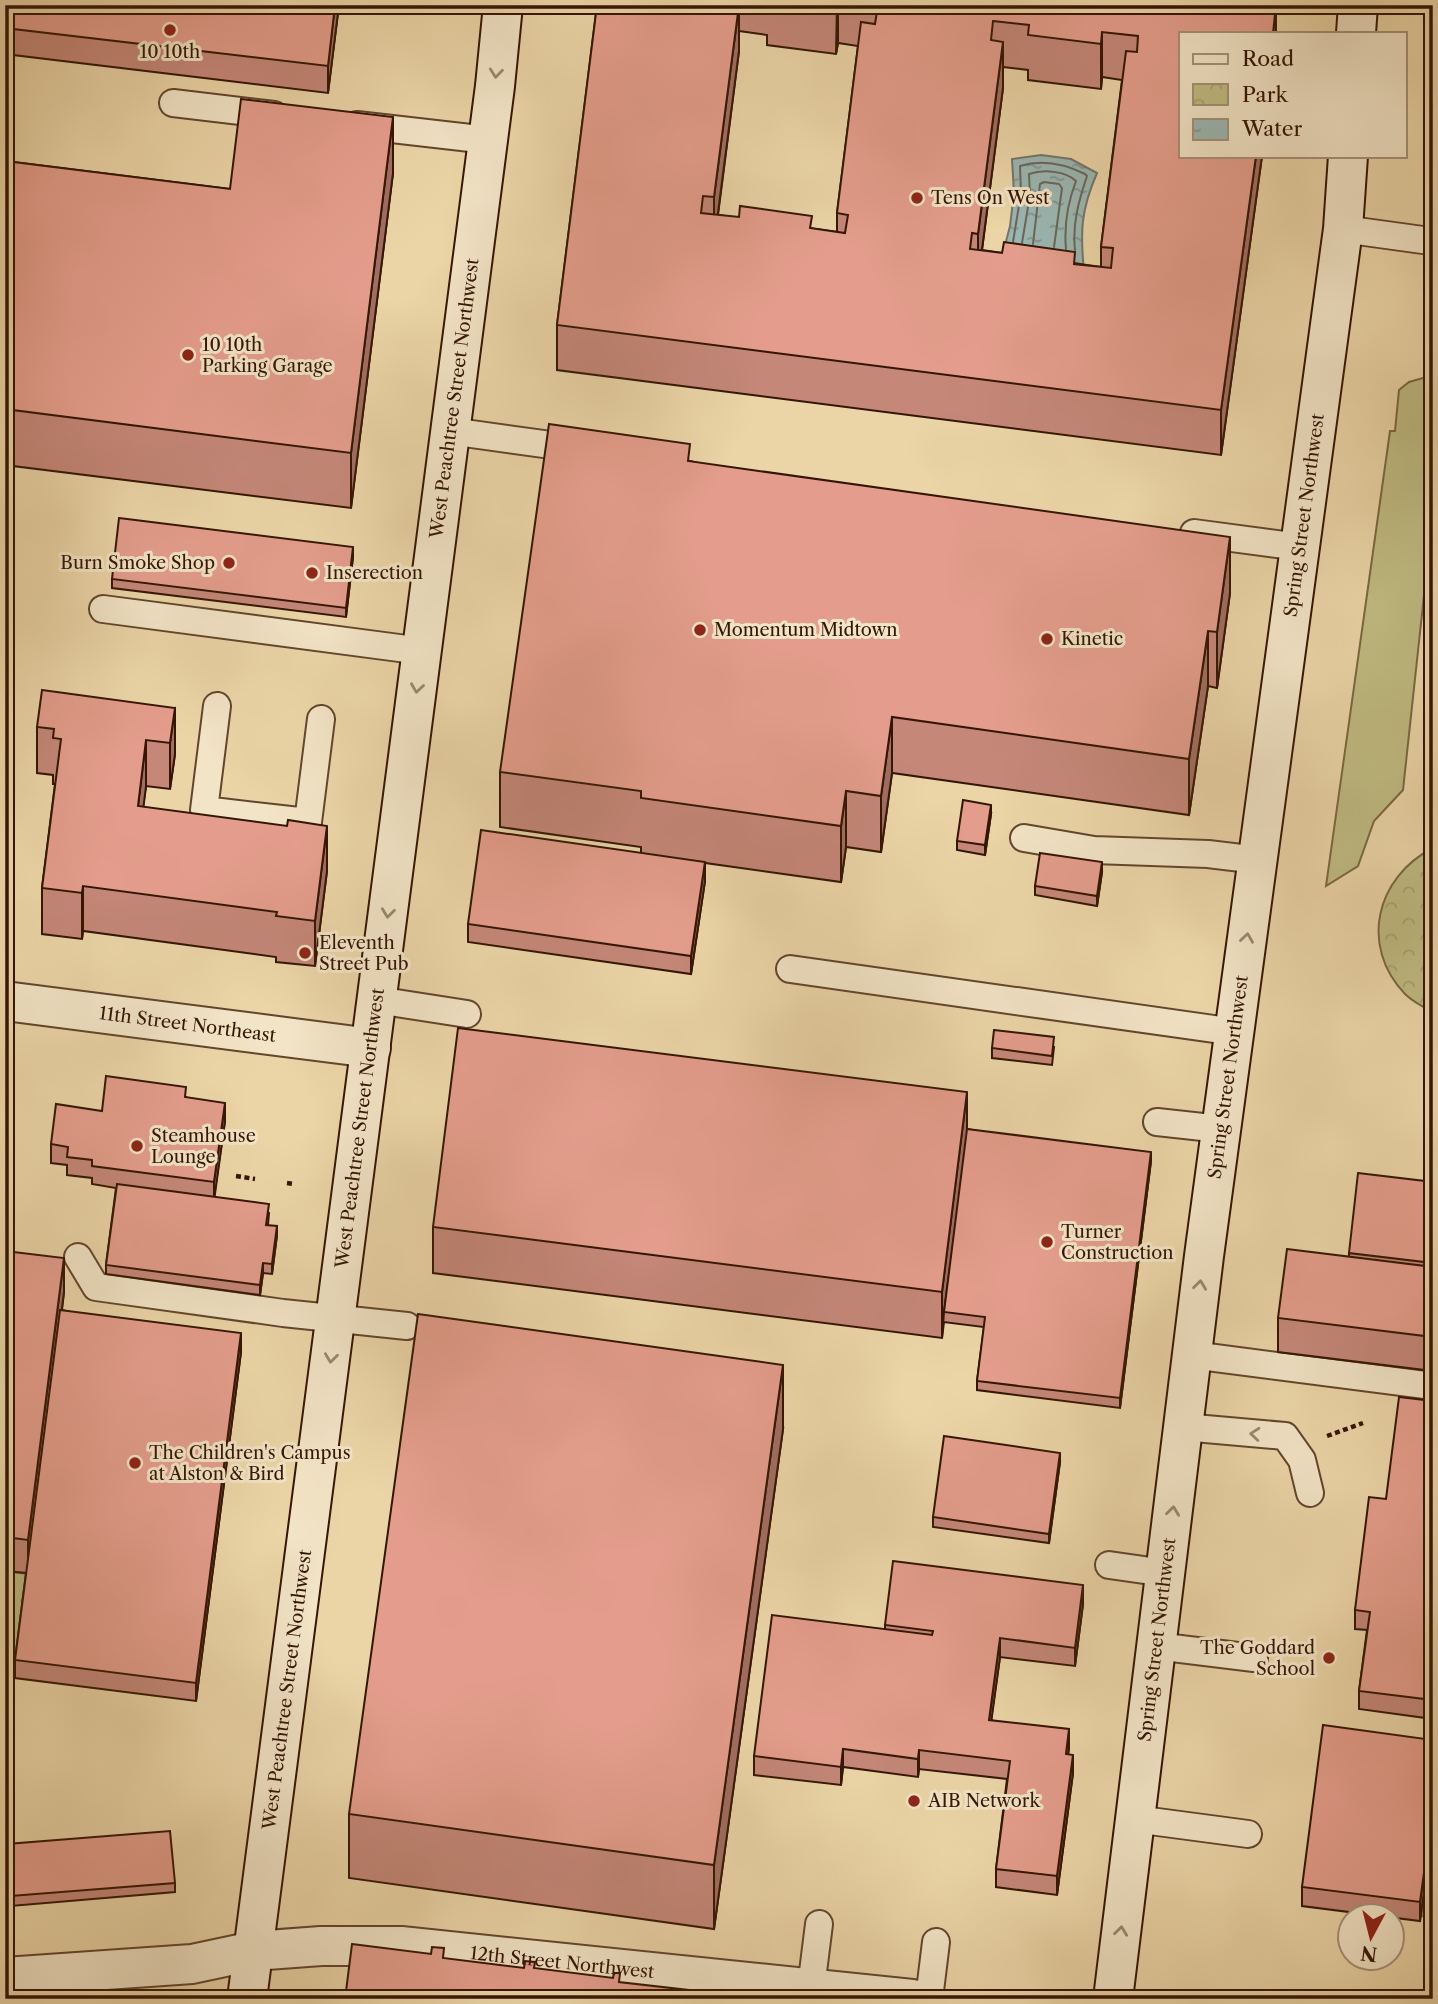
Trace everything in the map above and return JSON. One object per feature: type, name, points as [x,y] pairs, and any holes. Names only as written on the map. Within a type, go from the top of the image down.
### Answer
[{"type":"main road","name":"West Peachtree Street Northwest","points":[[247,1999],[488,140],[503,5]]},
{"type":"main road","points":[[1356,32],[1358,5]]},
{"type":"main road","name":"Spring Street Northwest","points":[[1113,1999],[1192,1355],[1343,229],[1348,158]]},
{"type":"main road","name":"11th Street Northeast","points":[[5,1001],[371,1048]]},
{"type":"main road","name":"12th Street Northwest","points":[[5,1977],[192,1964],[253,1951],[321,1946],[401,1946],[755,1990],[811,1988],[912,1999]]},
{"type":"lane","points":[[173,103],[293,117]]},
{"type":"lane","points":[[333,122],[488,140]]},
{"type":"lane","points":[[1343,229],[1430,241]]},
{"type":"lane","points":[[450,431],[607,453]]},
{"type":"lane","points":[[1176,530],[1300,547]]},
{"type":"lane","points":[[103,609],[422,650]]},
{"type":"lane","points":[[217,706],[204,810],[308,822],[321,719]]},
{"type":"lane","points":[[1024,838],[1094,850],[1208,854],[1258,860]]},
{"type":"lane","points":[[790,969],[1235,1032]]},
{"type":"lane","points":[[377,1000],[467,1014]]},
{"type":"lane","points":[[1157,1122],[1222,1129]]},
{"type":"lane","points":[[78,1257],[96,1287],[407,1326]]},
{"type":"lane","points":[[1192,1355],[1433,1386]]},
{"type":"lane","points":[[1183,1427],[1284,1436],[1302,1460],[1310,1493]]},
{"type":"lane","points":[[1109,1566],[1165,1573]]},
{"type":"lane","points":[[1156,1646],[1254,1658]]},
{"type":"lane","points":[[1135,1819],[1248,1835]]},
{"type":"lane","points":[[811,1988],[819,1924]]},
{"type":"lane","points":[[929,1999],[936,1942]]},
{"type":"path","points":[[236,1176],[255,1179]]},
{"type":"path","points":[[287,1183],[294,1184]]},
{"type":"green space","points":[[1433,377],[1433,512],[1403,790],[1374,821],[1358,866],[1326,886],[1390,431],[1395,431],[1399,390],[1409,382]]},
{"type":"green space","points":[[1433,848],[1433,1012],[1408,997],[1391,975],[1382,955],[1379,934],[1380,914],[1387,894],[1398,876]]},
{"type":"green space","points":[[5,1571],[28,1574],[10,1709],[5,1708]]},
{"type":"green space","points":[[1433,1826],[1433,1918],[1421,1916]]},
{"type":"water","points":[[1041,155],[1071,159],[1097,173],[1083,221],[1084,271],[1001,261],[1010,226],[1014,193],[1012,159]]},
{"type":"building","name":"10 10th","points":[[5,5],[335,5],[328,66],[5,28]]},
{"type":"building","name":"Tens On West","points":[[597,5],[739,5],[714,197],[703,196],[701,213],[739,217],[740,206],[812,216],[810,228],[845,233],[848,215],[837,213],[861,22],[875,24],[878,5],[1276,5],[1273,32],[1179,32],[1179,158],[1256,158],[1221,410],[557,325]],"holes":[[[993,21],[1029,25],[1028,35],[1101,44],[1102,32],[1138,36],[1137,52],[1126,51],[1101,247],[1113,248],[1111,268],[1074,264],[1075,252],[1004,242],[1002,253],[970,249],[972,233],[978,234],[1003,42],[991,40]]]},
{"type":"building","points":[[810,5],[837,5],[836,9]]},
{"type":"building","name":"10 10th Parking Garage","points":[[241,99],[393,117],[351,453],[5,409],[5,161],[230,189]]},
{"type":"building","points":[[1433,121],[1433,215],[1428,215]]},
{"type":"building","points":[[549,424],[690,444],[688,461],[1230,537],[1217,632],[1208,631],[1189,759],[892,717],[881,796],[846,791],[841,826],[641,798],[641,791],[500,772]]},
{"type":"building","points":[[119,518],[353,547],[346,608],[112,579]]},
{"type":"building","points":[[42,690],[175,708],[170,743],[146,740],[138,806],[287,826],[288,820],[327,826],[315,921],[276,916],[277,912],[83,886],[82,893],[42,888],[61,739],[53,738],[54,729],[37,727]]},
{"type":"building","points":[[963,800],[991,805],[985,845],[957,841]]},
{"type":"building","points":[[481,830],[705,862],[691,956],[468,924]]},
{"type":"building","points":[[1040,853],[1102,862],[1097,896],[1035,886]]},
{"type":"building","points":[[458,1028],[967,1092],[942,1292],[433,1227]]},
{"type":"building","points":[[994,1030],[1054,1037],[1052,1056],[992,1048]]},
{"type":"building","name":"Steamhouse Lounge","points":[[106,1076],[186,1087],[185,1097],[225,1103],[214,1182],[92,1166],[92,1160],[67,1157],[68,1147],[51,1144],[56,1104],[102,1111]]},
{"type":"building","name":"Turner Construction","points":[[967,1129],[1151,1152],[1120,1398],[977,1381],[985,1317],[944,1312]]},
{"type":"building","points":[[1358,1173],[1433,1182],[1433,1263],[1349,1253]]},
{"type":"building","points":[[117,1184],[269,1204],[266,1225],[277,1226],[272,1264],[263,1263],[260,1285],[106,1265]]},
{"type":"building","points":[[1287,1249],[1433,1267],[1433,1337],[1278,1318]]},
{"type":"building","points":[[5,1251],[64,1258],[28,1540],[5,1537]]},
{"type":"building","name":"The Children's Campus at Alston & Bird","points":[[60,1310],[241,1333],[196,1683],[15,1660]]},
{"type":"building","points":[[418,1314],[783,1365],[714,1865],[349,1814]]},
{"type":"building","points":[[1399,1397],[1433,1401],[1433,1700],[1359,1691],[1370,1612],[1355,1610],[1369,1497],[1386,1499]]},
{"type":"building","points":[[944,1436],[1060,1453],[1049,1534],[933,1517]]},
{"type":"building","points":[[893,1561],[1083,1585],[1075,1648],[1000,1638],[989,1720],[1069,1729],[1066,1754],[1073,1755],[1057,1876],[996,1869],[1010,1761],[919,1750],[918,1759],[843,1749],[841,1767],[754,1756],[772,1615],[932,1635],[933,1631],[885,1625]]},
{"type":"building","points":[[1323,1725],[1433,1740],[1433,1807],[1420,1902],[1302,1887]]},
{"type":"building","points":[[170,1831],[175,1883],[11,1896],[7,1844]]},
{"type":"building","points":[[352,1944],[431,1954],[432,1947],[444,1948],[443,1958],[524,1968],[525,1961],[535,1962],[534,1968],[613,1978],[614,1973],[620,1973],[619,1982],[706,1992],[705,1999],[345,1999]]},
{"type":"place","name":"10 10th","points":[[170,30]]},
{"type":"place","name":"Tens On West","points":[[917,198]]},
{"type":"place","name":"10 10th Parking Garage","points":[[188,355]]},
{"type":"place","name":"Burn Smoke Shop","points":[[229,563]]},
{"type":"place","name":"Inserection","points":[[312,573]]},
{"type":"place","name":"Momentum Midtown","points":[[700,630]]},
{"type":"place","name":"Kinetic","points":[[1047,639]]},
{"type":"place","name":"Eleventh Street Pub","points":[[305,953]]},
{"type":"place","name":"Steamhouse Lounge","points":[[137,1146]]},
{"type":"place","name":"Turner Construction","points":[[1047,1242]]},
{"type":"place","name":"The Children's Campus at Alston & Bird","points":[[135,1463]]},
{"type":"place","name":"The Goddard School","points":[[1329,1658]]},
{"type":"place","name":"AIB Network","points":[[914,1801]]}]
